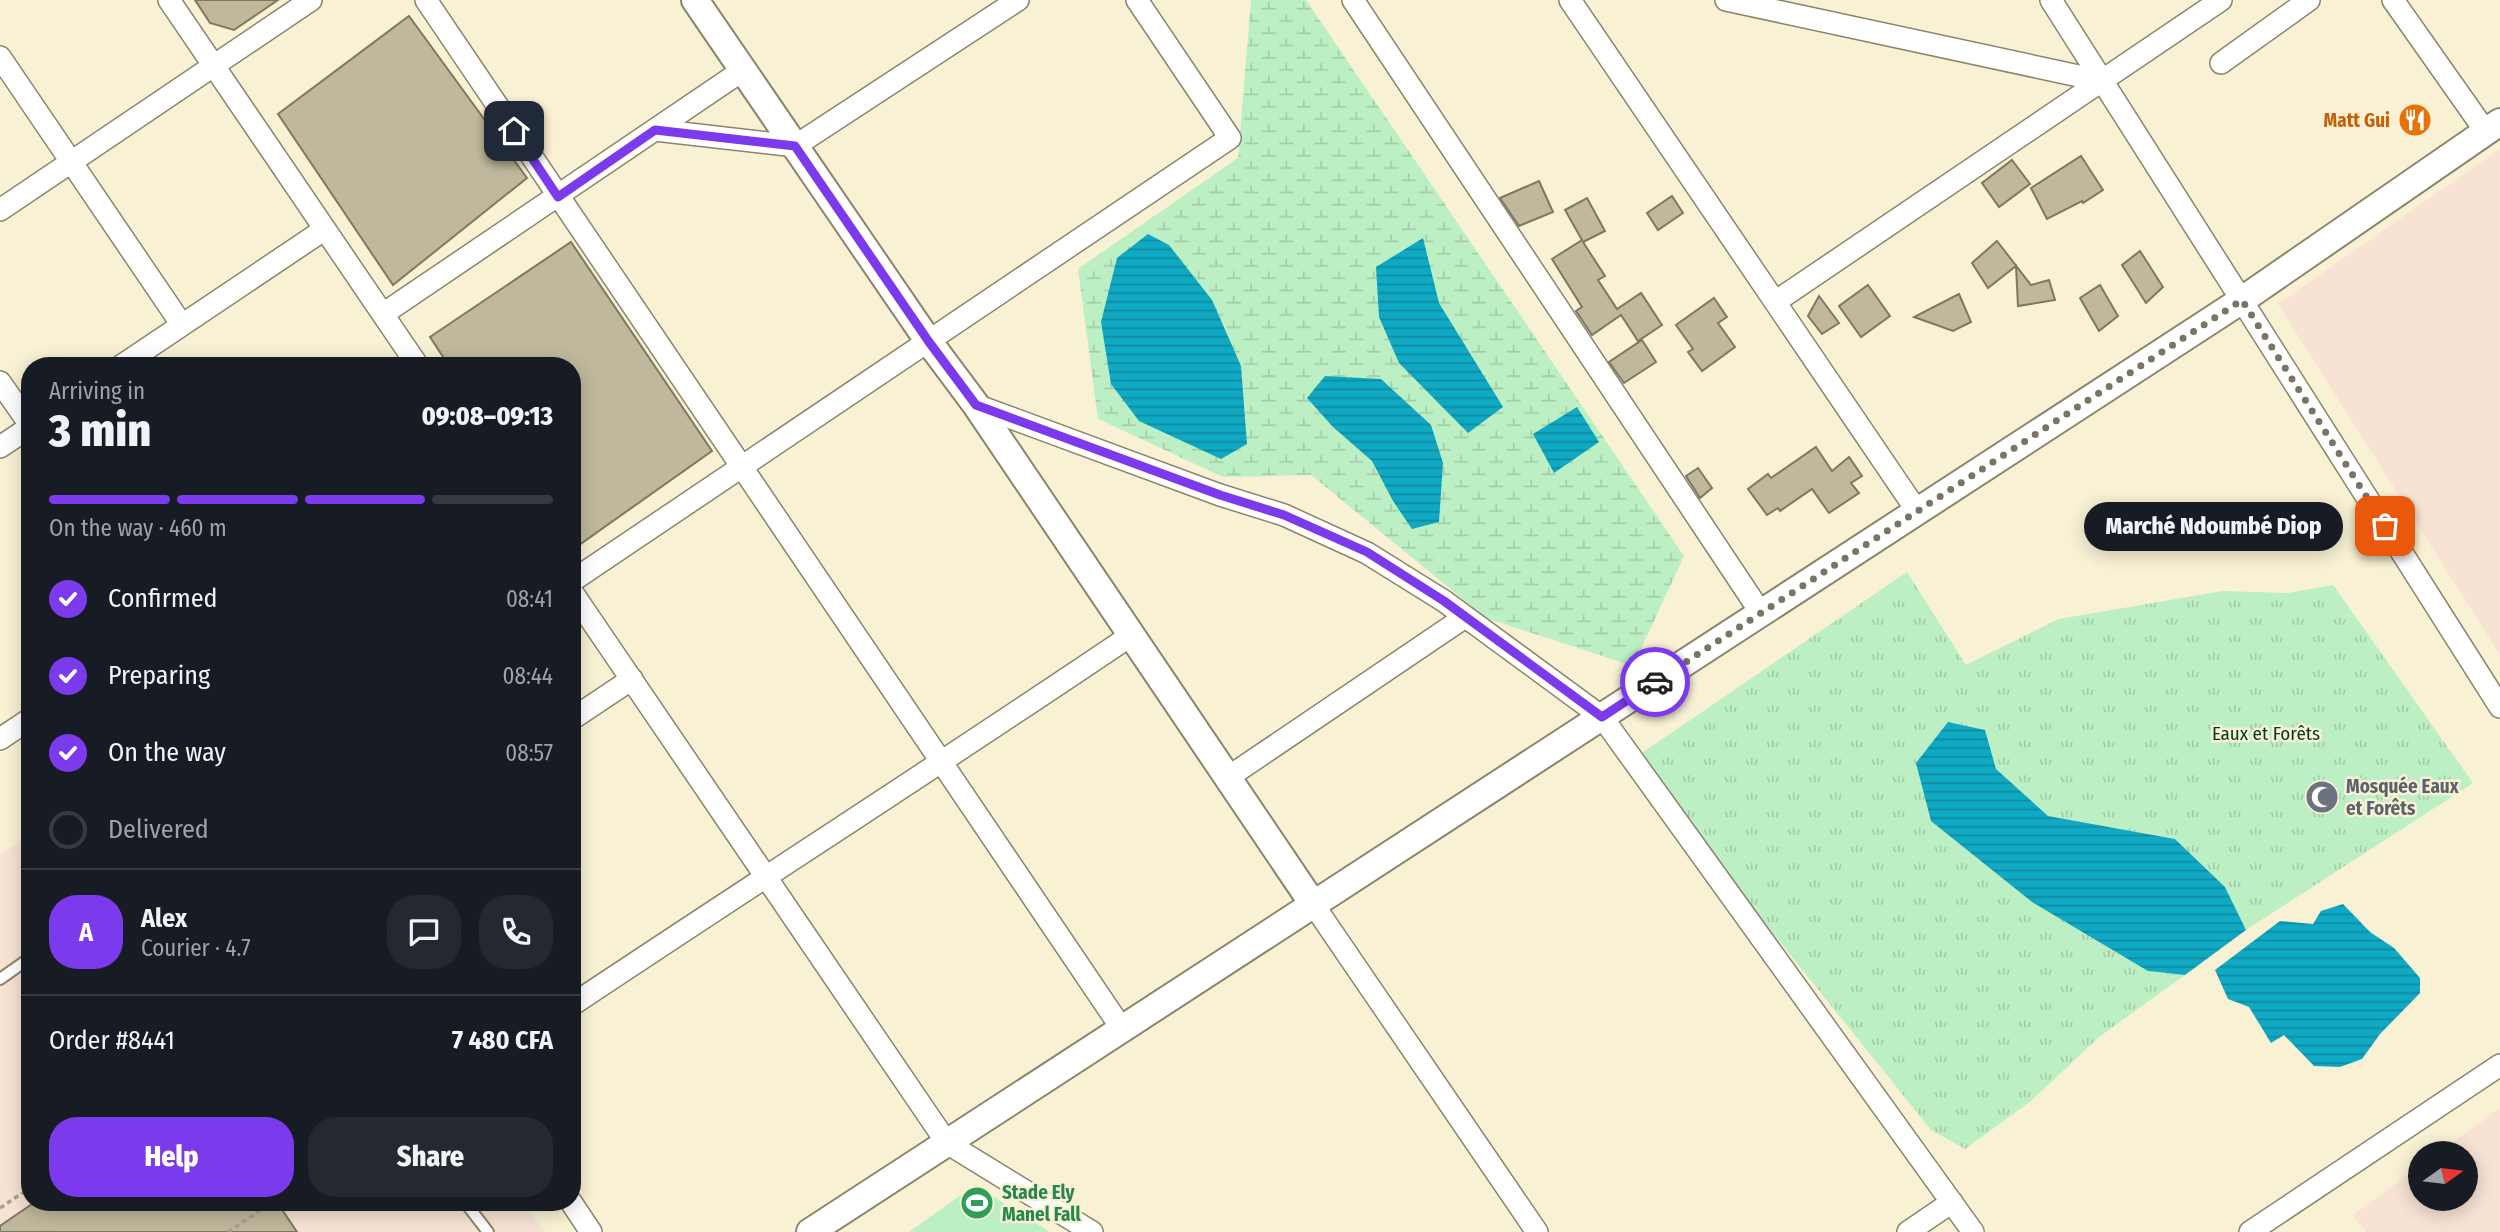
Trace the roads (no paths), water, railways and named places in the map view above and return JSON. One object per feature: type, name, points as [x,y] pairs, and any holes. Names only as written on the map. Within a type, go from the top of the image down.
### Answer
[{"type":"street","points":[[169,0],[412,357]]},
{"type":"street","points":[[0,210],[311,0]]},
{"type":"street","points":[[426,0],[1122,1029]]},
{"type":"street","points":[[695,0],[929,342],[976,405],[1536,1232]]},
{"type":"street","points":[[655,130],[795,146],[1018,0]]},
{"type":"street","points":[[581,575],[1230,138],[1138,0]]},
{"type":"street","points":[[1353,0],[1760,613]]},
{"type":"street","points":[[1570,0],[1917,511]]},
{"type":"street","points":[[1726,0],[2102,80]]},
{"type":"street","points":[[2051,0],[2500,707]]},
{"type":"street","points":[[1775,302],[2221,0]]},
{"type":"street","points":[[2221,63],[2309,0]]},
{"type":"street","points":[[810,1232],[2242,300],[2493,127],[2393,0]]},
{"type":"street","points":[[0,57],[182,325]]},
{"type":"street","points":[[383,314],[743,70]]},
{"type":"street","points":[[134,357],[325,229]]},
{"type":"street","points":[[0,382],[21,413]]},
{"type":"street","points":[[976,405],[1220,495],[1284,515],[1367,552],[1465,617],[1602,717],[1973,1232]]},
{"type":"street","points":[[0,447],[21,432]]},
{"type":"street","points":[[581,605],[947,1143],[1091,1232]]},
{"type":"street","points":[[1227,778],[1465,617]]},
{"type":"street","points":[[581,999],[765,876],[941,764],[1130,636]]},
{"type":"street","points":[[581,713],[632,679]]},
{"type":"street","points":[[0,738],[21,725]]},
{"type":"street","points":[[2250,1232],[2500,1065]]},
{"type":"street","points":[[1908,1232],[1952,1202]]},
{"type":"street","points":[[577,1211],[591,1232]]},
{"type":"lane","points":[[0,979],[21,964]]},
{"type":"lane","points":[[472,1211],[488,1232]]},
{"type":"water","points":[[1148,234],[1169,245],[1212,300],[1241,366],[1247,444],[1221,459],[1139,421],[1111,384],[1101,322],[1117,258]]},
{"type":"water","points":[[1423,238],[1439,303],[1503,407],[1468,433],[1399,363],[1379,317],[1376,267]]},
{"type":"water","points":[[1325,376],[1381,379],[1431,425],[1443,463],[1439,522],[1412,529],[1393,501],[1372,461],[1333,427],[1307,398]]},
{"type":"water","points":[[1577,407],[1599,442],[1554,473],[1533,434]]},
{"type":"water","points":[[1948,722],[1985,730],[1996,769],[2048,816],[2175,839],[2225,887],[2246,930],[2185,975],[2148,971],[2032,902],[1931,821],[1916,763]]},
{"type":"water","points":[[2343,904],[2370,932],[2394,948],[2420,978],[2420,993],[2380,1034],[2362,1059],[2340,1067],[2314,1066],[2284,1035],[2271,1043],[2249,1007],[2228,999],[2215,970],[2280,921],[2313,924],[2321,911]]},
{"type":"place","name":"Matt Gui","points":[[2415,120]]},
{"type":"place","name":"Marché Ndoumbé Diop","points":[[2385,526]]},
{"type":"place","name":"Mosquée Eaux et Forêts","points":[[2322,797]]},
{"type":"place","name":"Stade Ely Manel Fall","points":[[977,1203]]},
{"type":"park label","name":"Eaux et Forêts","points":[[2266,733]]}]
